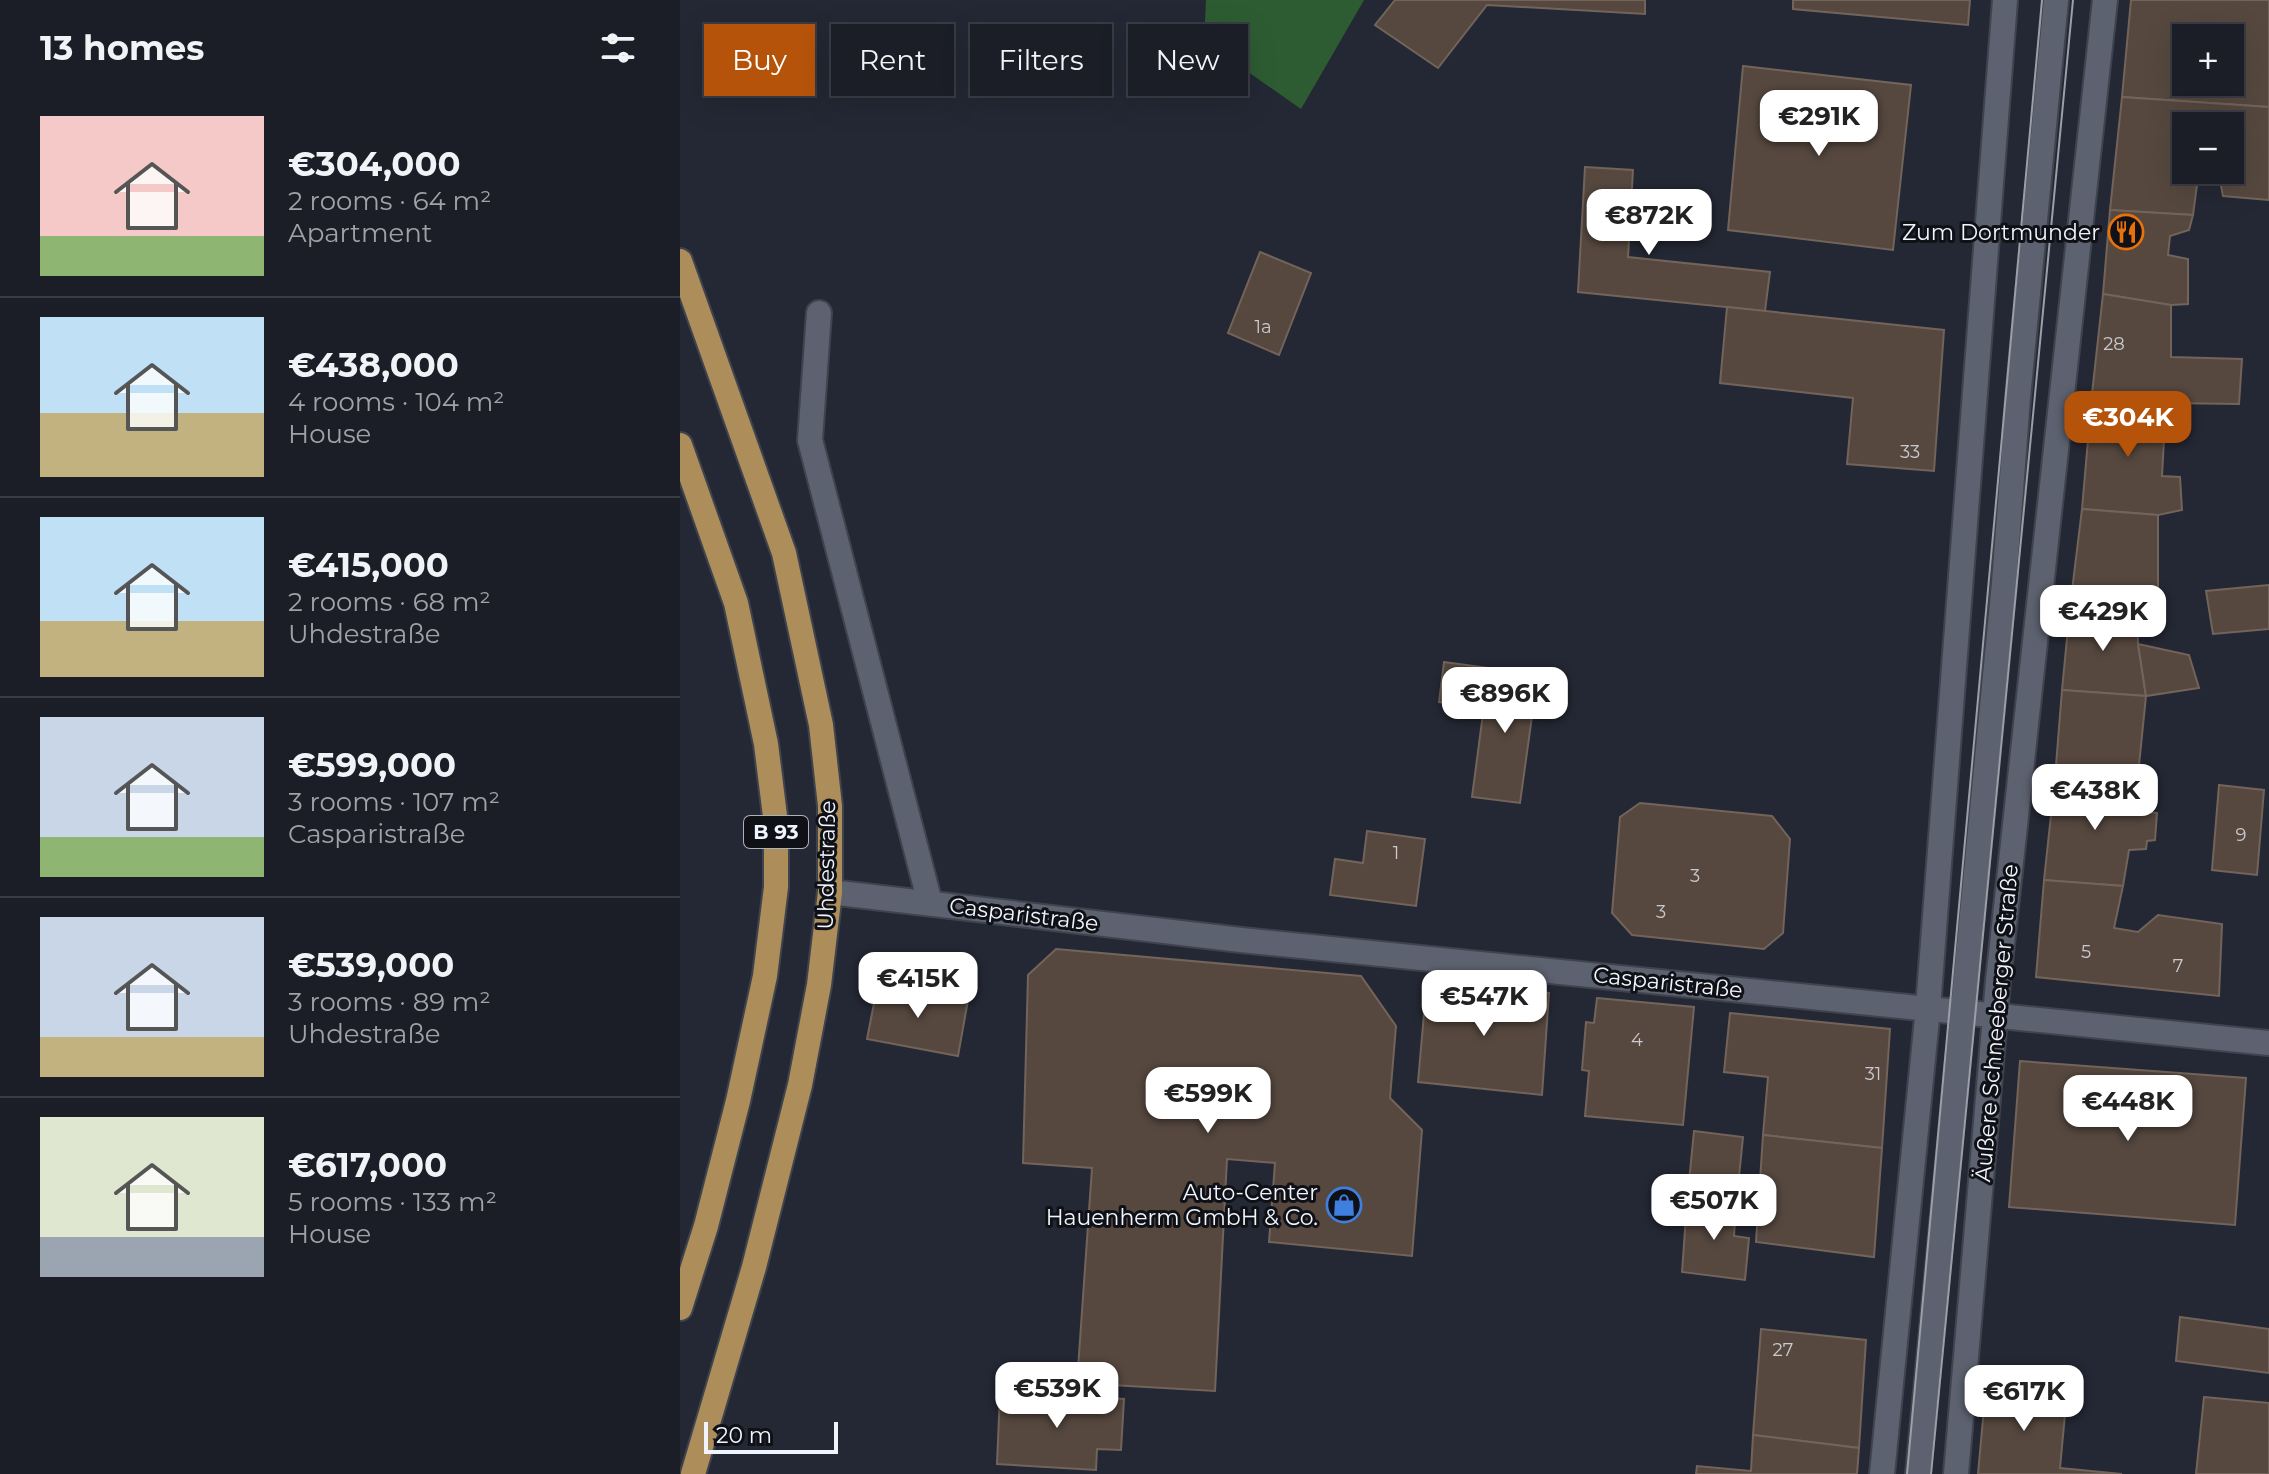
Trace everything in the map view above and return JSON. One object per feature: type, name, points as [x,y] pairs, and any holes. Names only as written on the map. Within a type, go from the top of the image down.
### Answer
[{"type":"main road","name":"Uhdestraße","points":[[680,261],[784,553],[821,725],[830,806],[830,892],[819,985],[800,1085],[754,1267],[693,1474]]},
{"type":"main road","name":"B 93","points":[[680,445],[736,603],[766,744],[776,824],[776,887],[765,976],[738,1101],[706,1226],[680,1308]]},
{"type":"main road","points":[[680,1249],[706,1226]]},
{"type":"street","points":[[1882,1474],[1928,1008],[2005,0]]},
{"type":"street","name":"Äußere Schneeberger Straße","points":[[1918,1474],[1964,1011],[2056,0]]},
{"type":"street","name":"Äußere Schneeberger Straße","points":[[1956,1474],[1995,1014],[2105,0]]},
{"type":"street","points":[[819,313],[810,440],[930,903]]},
{"type":"street","name":"Casparistraße","points":[[830,892],[1241,940],[2269,1043]]},
{"type":"green space","points":[[1206,0],[1364,0],[1301,109],[1248,72],[1248,24],[1205,24]]},
{"type":"building","points":[[1395,0],[1645,0],[1645,14],[1487,5],[1438,68],[1375,25]]},
{"type":"building","points":[[1793,0],[1970,0],[1968,25],[1793,9]]},
{"type":"building","points":[[2131,0],[2269,0],[2269,107],[2122,97]]},
{"type":"building","points":[[1743,66],[1911,85],[1893,250],[1728,230]]},
{"type":"building","points":[[2122,97],[2269,107],[2269,200],[2223,196],[2221,184],[2244,184],[2244,112],[2172,112],[2172,184],[2197,184],[2193,215],[2110,210]]},
{"type":"building","points":[[1585,167],[1633,170],[1628,257],[1770,272],[1765,311],[1578,292]]},
{"type":"building","points":[[2110,210],[2193,215],[2189,230],[2170,236],[2168,255],[2188,259],[2188,304],[2171,305],[2103,294]]},
{"type":"building","points":[[1260,252],[1311,273],[1279,355],[1228,333]]},
{"type":"building","points":[[2103,294],[2171,305],[2171,357],[2242,359],[2239,404],[2166,403],[2092,394]]},
{"type":"building","points":[[1727,307],[1944,330],[1934,471],[1847,464],[1853,398],[1720,383]]},
{"type":"building","points":[[2092,394],[2166,403],[2162,476],[2180,477],[2182,510],[2158,515],[2082,509]]},
{"type":"building","points":[[2082,509],[2158,515],[2158,610],[2137,613],[2070,607]]},
{"type":"building","points":[[2269,585],[2269,629],[2213,634],[2206,591]]},
{"type":"building","points":[[2070,607],[2137,613],[2146,696],[2062,690]]},
{"type":"building","points":[[2138,644],[2189,655],[2199,688],[2146,696]]},
{"type":"building","points":[[1444,662],[1489,668],[1484,707],[1439,702]]},
{"type":"building","points":[[1489,668],[1538,673],[1520,803],[1472,797]]},
{"type":"building","points":[[2062,690],[2146,696],[2137,785],[2055,778]]},
{"type":"building","points":[[2055,778],[2137,785],[2136,811],[2157,813],[2155,840],[2147,841],[2146,849],[2129,850],[2123,886],[2044,880]]},
{"type":"building","points":[[2219,785],[2264,790],[2257,875],[2212,870]]},
{"type":"building","points":[[1640,803],[1772,816],[1790,839],[1783,933],[1764,949],[1632,935],[1612,913],[1620,817]]},
{"type":"building","points":[[1367,831],[1425,839],[1416,906],[1330,895],[1335,859],[1363,863]]},
{"type":"building","points":[[2044,880],[2123,886],[2114,928],[2138,932],[2158,915],[2222,924],[2219,996],[2036,977]]},
{"type":"building","name":"Auto-Center Hauenherm GmbH & Co.","points":[[1056,949],[1361,976],[1396,1026],[1390,1098],[1422,1130],[1412,1256],[1269,1242],[1275,1163],[1227,1159],[1215,1391],[1077,1383],[1092,1168],[1023,1163],[1028,975]]},
{"type":"building","points":[[1427,980],[1549,993],[1542,1095],[1418,1082]]},
{"type":"building","points":[[878,983],[968,1000],[958,1056],[867,1039]]},
{"type":"building","points":[[1597,998],[1694,1007],[1683,1125],[1585,1116],[1589,1071],[1582,1070],[1586,1022],[1594,1023]]},
{"type":"building","points":[[1730,1013],[1890,1029],[1882,1148],[1763,1135],[1768,1077],[1724,1072]]},
{"type":"building","points":[[2020,1061],[2246,1078],[2235,1225],[2009,1207]]},
{"type":"building","points":[[1694,1131],[1743,1137],[1736,1206],[1687,1202]]},
{"type":"building","points":[[1763,1135],[1882,1148],[1874,1257],[1756,1242]]},
{"type":"building","points":[[1687,1202],[1736,1206],[1734,1236],[1749,1238],[1745,1280],[1682,1272]]},
{"type":"building","points":[[2180,1317],[2269,1329],[2269,1373],[2176,1361]]},
{"type":"building","points":[[1761,1329],[1866,1340],[1859,1448],[1753,1435]]},
{"type":"building","points":[[1986,1386],[2067,1393],[2060,1468],[2122,1474],[1978,1474]]},
{"type":"building","points":[[1000,1393],[1124,1399],[1121,1450],[1097,1449],[1096,1470],[997,1464]]},
{"type":"building","points":[[2204,1397],[2269,1403],[2269,1474],[2196,1474]]},
{"type":"building","points":[[1753,1435],[1859,1448],[1857,1474],[1696,1474],[1697,1466],[1751,1471]]},
{"type":"tram line","points":[[1907,1474],[2042,0]]},
{"type":"tram line","points":[[1931,1474],[2073,0]]},
{"type":"place","name":"Zum Dortmunder","points":[[2126,232]]},
{"type":"place","name":"Auto-Center Hauenherm GmbH & Co.","points":[[1344,1205]]}]
